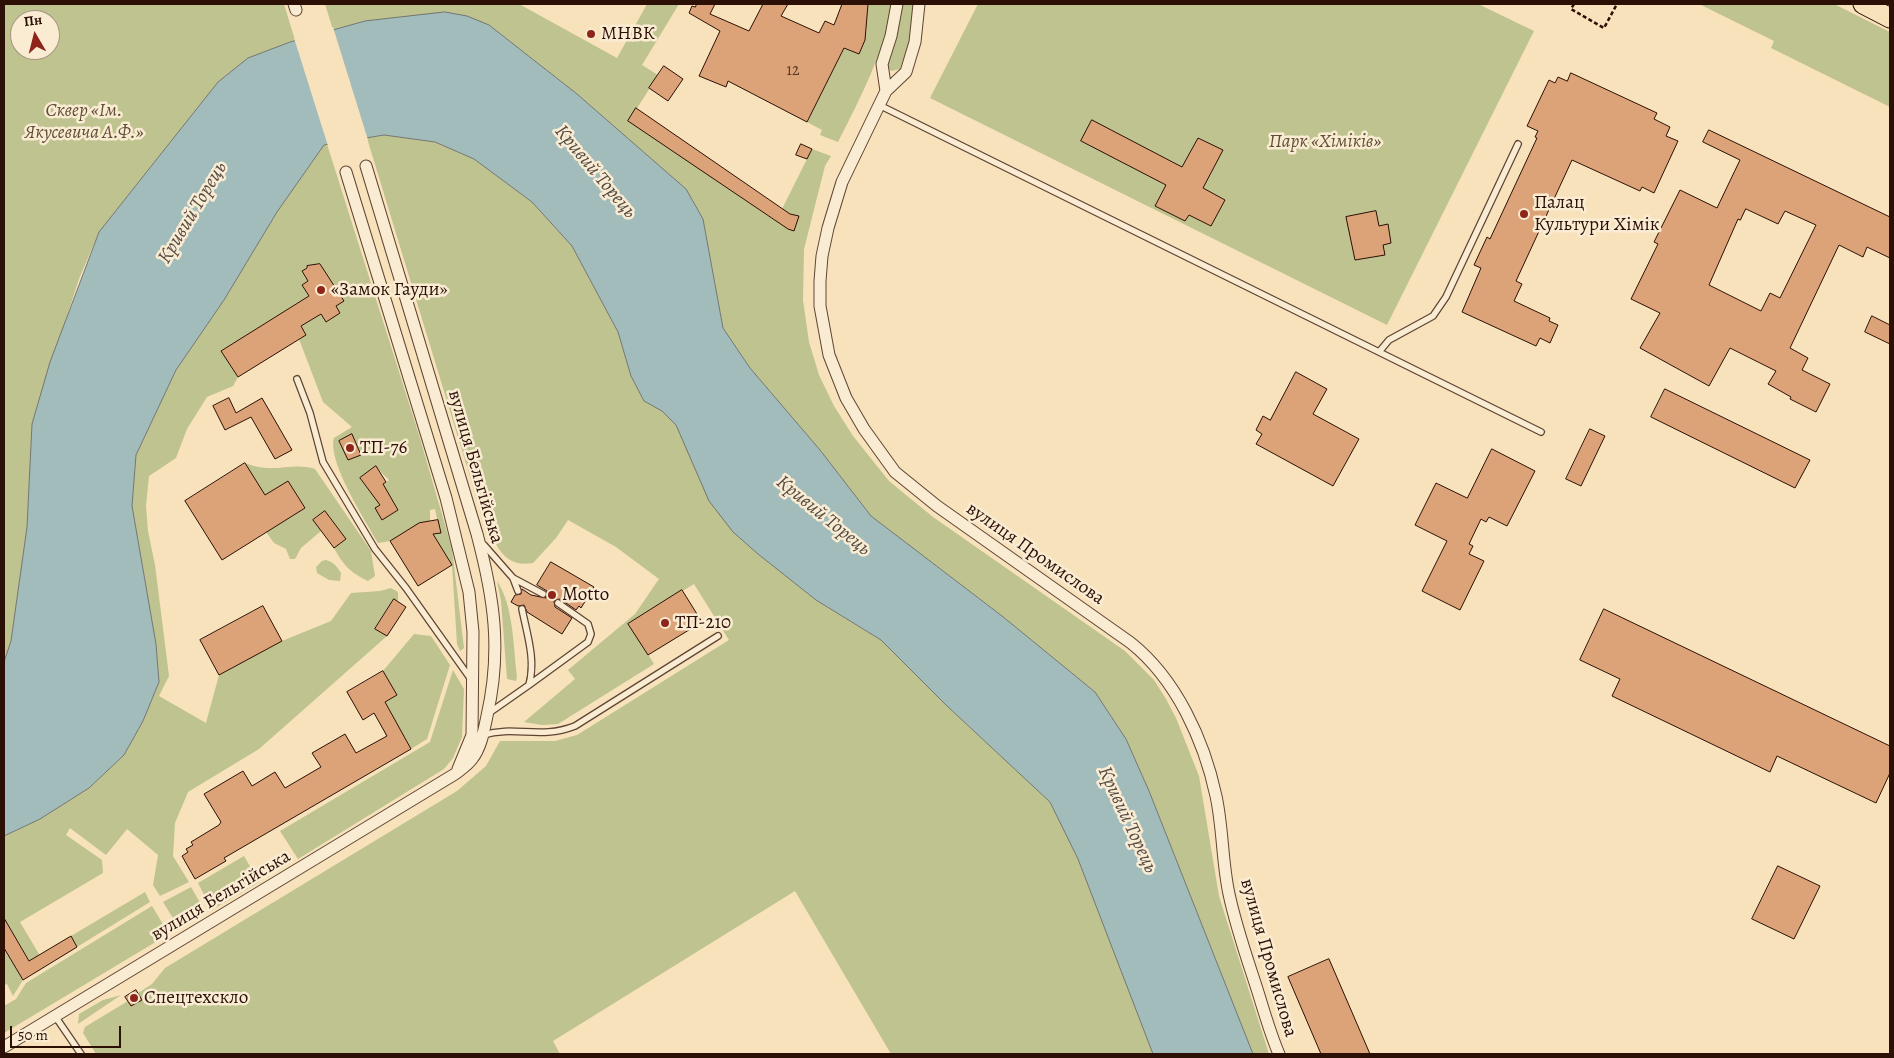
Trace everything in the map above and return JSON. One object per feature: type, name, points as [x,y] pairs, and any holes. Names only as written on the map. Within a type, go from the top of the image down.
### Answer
[{"type":"main road","points":[[1863,4],[1890,18]]},
{"type":"street","points":[[886,91],[882,64],[891,36],[897,4]]},
{"type":"street","name":"вулиця Промислова","points":[[919,4],[915,42],[906,72],[886,91],[842,182],[822,256],[820,306],[824,335],[835,374],[864,429],[895,472],[937,506],[1131,643],[1148,656],[1164,675],[1176,694],[1200,745],[1210,773],[1216,797],[1224,866],[1236,923],[1279,1054]]},
{"type":"street","name":"вулиця Бельгійська","points":[[4,1047],[455,774],[472,759],[483,736],[493,686],[496,632],[490,586],[477,534],[366,166]]},
{"type":"street","name":"вулиця Бельгійська","points":[[346,172],[410,376],[459,546],[469,592],[474,632],[472,735],[455,774]]},
{"type":"lane","points":[[879,105],[1541,432]]},
{"type":"lane","points":[[1379,352],[1389,340],[1433,316],[1446,296],[1518,144]]},
{"type":"lane","points":[[297,380],[310,413],[323,462],[375,549],[406,588],[473,682]]},
{"type":"lane","points":[[477,534],[488,552],[513,578],[543,594]]},
{"type":"lane","points":[[513,578],[518,591]]},
{"type":"lane","points":[[488,715],[588,642],[591,634],[588,624],[558,603]]},
{"type":"lane","points":[[522,609],[532,659],[530,685]]},
{"type":"lane","points":[[483,736],[504,731],[550,733],[575,726],[718,636]]},
{"type":"lane","points":[[55,1016],[81,1054]]},
{"type":"path","points":[[1574,4],[1571,9],[1604,28],[1618,4]]},
{"type":"green space","name":"Сквер «Ім. Якусевича А.Ф.»","points":[[4,4],[284,4],[295,40],[248,58],[218,82],[99,232],[79,279],[32,424],[27,527],[11,641],[4,662]]},
{"type":"green space","points":[[325,4],[519,4],[617,58],[647,4],[679,4],[642,65],[658,75],[629,121],[776,221],[812,149],[831,156],[825,166],[804,249],[803,300],[809,342],[819,375],[834,406],[853,436],[889,481],[933,517],[1125,651],[1154,680],[1176,718],[1199,776],[1219,896],[1269,1054],[1253,1054],[1149,791],[1126,739],[1095,692],[1002,616],[871,516],[820,450],[750,368],[723,328],[703,219],[686,189],[577,94],[489,25],[365,21],[333,30]]},
{"type":"green space","points":[[868,4],[893,4],[877,58],[863,92],[838,142],[820,135],[822,130],[807,122],[844,48],[859,54],[865,40]]},
{"type":"green space","points":[[901,4],[914,4],[910,41],[900,69],[891,71],[886,65]]},
{"type":"green space","name":"Парк «Хіміків»","points":[[978,4],[1478,4],[1534,31],[1387,325],[930,98]]},
{"type":"green space","points":[[1699,4],[1834,4],[1890,32],[1890,107],[1771,48],[1774,41]]},
{"type":"green space","points":[[384,135],[435,142],[474,159],[532,202],[572,246],[618,332],[631,376],[644,401],[662,411],[676,425],[690,455],[758,554],[816,600],[881,640],[946,705],[1050,802],[1078,859],[1153,1054],[891,1054],[795,891],[553,1041],[560,1054],[96,1054],[83,1033],[85,1027],[128,1001],[131,1006],[142,1000],[138,993],[152,984],[165,968],[457,791],[486,766],[500,741],[555,741],[577,735],[729,640],[694,584],[629,624],[654,664],[558,724],[542,725],[524,722],[575,679],[568,670],[635,614],[659,579],[616,547],[568,520],[556,538],[533,563],[522,564],[512,561],[505,556],[494,541],[481,513],[367,138]]},
{"type":"green space","points":[[327,144],[419,435],[452,549],[464,648],[460,651],[457,644],[452,565],[433,534],[420,542],[411,528],[390,541],[378,543],[342,476],[333,448],[334,438],[352,427],[323,402],[299,339],[306,335],[301,326],[321,314],[326,322],[340,313],[336,306],[343,301],[320,264],[307,266],[302,272],[308,281],[302,285],[309,296],[221,351],[238,377],[233,386],[207,397],[187,429],[176,458],[149,476],[146,506],[148,531],[155,565],[169,676],[159,696],[206,723],[219,675],[282,641],[331,621],[351,593],[380,591],[391,588],[398,592],[398,601],[394,599],[375,628],[387,636],[259,749],[188,792],[175,823],[173,856],[189,882],[160,896],[153,885],[158,855],[127,829],[106,855],[70,828],[66,835],[102,860],[103,873],[20,922],[46,966],[36,972],[7,923],[4,924],[4,836],[40,819],[89,788],[124,755],[143,721],[159,682],[156,644],[132,506],[136,455],[176,370],[224,300],[277,212],[324,145]],"holes":[[[352,435],[361,454],[348,460],[339,441]],[[376,467],[389,480],[371,493],[360,478]],[[391,499],[398,510],[382,520],[376,508]],[[435,509],[440,533],[425,535],[423,523],[430,521],[430,510]]]},
{"type":"green space","points":[[245,463],[265,468],[298,466],[315,469],[371,551],[375,576],[368,581],[352,572],[344,564],[334,548],[346,539],[325,511],[313,519],[321,531],[301,548],[295,559],[290,559],[286,549],[274,543],[266,532],[305,508],[288,481],[265,495]]},
{"type":"green space","points":[[326,560],[333,563],[340,571],[340,581],[329,580],[317,573],[316,567]]},
{"type":"green space","points":[[497,581],[503,591],[510,615],[516,681],[507,679],[501,601]]},
{"type":"green space","points":[[414,634],[431,636],[450,665],[427,739],[411,749],[399,728],[386,736],[381,726],[394,719],[385,702],[397,695],[383,671]]},
{"type":"green space","points":[[453,670],[464,689],[462,737],[453,758],[444,769],[298,859],[280,831],[430,742]]},
{"type":"green space","points":[[244,856],[259,882],[212,910],[198,883]]},
{"type":"green space","points":[[191,887],[206,913],[179,928],[163,902]]},
{"type":"green space","points":[[145,892],[150,902],[77,947],[71,936]]},
{"type":"green space","points":[[152,906],[169,934],[4,1033],[4,1006],[16,999],[26,983]]},
{"type":"green space","points":[[4,948],[23,980],[13,996],[7,984],[4,985]]},
{"type":"green space","points":[[121,995],[78,1024],[79,1014],[103,1000]]},
{"type":"water","name":"Кривий Торець","points":[[445,12],[467,16],[489,25],[577,94],[686,189],[703,219],[723,328],[750,368],[820,450],[871,516],[1002,616],[1095,692],[1126,739],[1149,791],[1253,1054],[1153,1054],[1078,859],[1050,802],[946,705],[881,640],[816,600],[733,532],[709,501],[676,425],[662,411],[644,401],[631,376],[618,332],[572,246],[532,202],[474,159],[435,142],[384,135],[324,145],[277,212],[224,300],[176,370],[136,455],[132,506],[156,644],[159,682],[143,721],[124,755],[89,788],[40,819],[4,836],[4,662],[11,641],[27,527],[32,424],[50,362],[99,232],[218,82],[248,58],[290,42],[365,21]]},
{"type":"pier","points":[[333,27],[368,140],[328,146],[294,38]]},
{"type":"building","points":[[697,4],[715,4],[710,14],[749,31],[763,4],[788,4],[781,16],[819,33],[825,21],[834,25],[842,4],[868,4],[865,40],[859,54],[844,48],[807,122],[728,81],[726,87],[699,76],[720,31],[689,13],[692,6],[695,7]]},
{"type":"building","points":[[664,66],[683,79],[668,101],[649,88]]},
{"type":"building","name":"Палац Культури Хімік","points":[[1571,73],[1657,113],[1654,119],[1670,127],[1666,136],[1678,141],[1654,193],[1642,187],[1640,191],[1572,160],[1516,281],[1522,284],[1514,301],[1550,318],[1549,321],[1558,325],[1550,343],[1540,338],[1536,346],[1462,312],[1481,268],[1474,265],[1487,237],[1490,239],[1537,138],[1535,137],[1538,131],[1527,126],[1549,80],[1555,83],[1558,77],[1567,81]]},
{"type":"building","points":[[636,108],[790,214],[799,216],[794,231],[788,229],[628,121]]},
{"type":"building","points":[[1092,120],[1182,167],[1198,138],[1223,150],[1203,188],[1225,200],[1211,226],[1189,215],[1185,221],[1155,206],[1166,185],[1081,141]]},
{"type":"building","points":[[1709,130],[1890,217],[1890,258],[1867,247],[1863,257],[1839,245],[1790,348],[1808,358],[1802,370],[1830,384],[1816,412],[1790,399],[1791,397],[1768,384],[1776,371],[1730,348],[1709,386],[1640,348],[1660,313],[1631,299],[1658,244],[1654,242],[1680,190],[1717,208],[1740,160],[1703,142]],"holes":[[[1746,209],[1778,224],[1785,211],[1816,225],[1780,298],[1770,293],[1761,311],[1709,285],[1738,219],[1740,220]]]},
{"type":"building","points":[[801,144],[812,149],[807,159],[796,155]]},
{"type":"building","points":[[1376,211],[1379,226],[1388,224],[1391,243],[1383,245],[1385,255],[1355,260],[1346,217]]},
{"type":"building","points":[[320,264],[344,301],[336,306],[340,313],[326,322],[321,314],[301,326],[306,335],[238,377],[221,351],[309,296],[302,285],[308,281],[302,271],[307,266]]},
{"type":"building","points":[[1872,316],[1890,325],[1890,344],[1865,332]]},
{"type":"building","points":[[1296,372],[1327,389],[1313,414],[1359,439],[1333,486],[1256,444],[1262,434],[1256,430],[1263,416],[1270,420]]},
{"type":"building","points":[[1665,389],[1810,460],[1795,488],[1651,417]]},
{"type":"building","points":[[229,398],[236,413],[262,398],[292,450],[275,459],[251,417],[225,430],[213,406]]},
{"type":"building","points":[[1590,429],[1605,436],[1581,486],[1566,479]]},
{"type":"building","name":"ТП-76","points":[[352,434],[361,455],[348,460],[339,441]]},
{"type":"building","points":[[1492,449],[1535,471],[1507,526],[1489,517],[1486,522],[1481,519],[1469,544],[1473,546],[1469,554],[1484,561],[1460,610],[1422,591],[1447,541],[1415,525],[1436,483],[1467,498]]},
{"type":"building","points":[[245,463],[265,495],[288,481],[305,508],[222,560],[185,501]]},
{"type":"building","points":[[376,466],[386,482],[383,484],[398,510],[382,520],[375,508],[380,505],[360,478]]},
{"type":"building","points":[[325,511],[346,539],[334,548],[313,520]]},
{"type":"building","points":[[438,520],[441,533],[433,534],[452,565],[418,586],[390,541],[419,523]]},
{"type":"building","points":[[551,562],[594,587],[581,608],[579,606],[576,610],[560,599],[554,601],[555,607],[572,618],[562,634],[527,612],[524,605],[518,606],[511,602],[515,595],[521,594],[522,589],[531,595],[546,598],[547,591],[537,585]]},
{"type":"building","name":"ТП-210","points":[[682,590],[702,622],[648,655],[628,624]]},
{"type":"building","points":[[394,599],[406,607],[387,636],[375,629]]},
{"type":"building","points":[[263,606],[282,641],[219,675],[200,640]]},
{"type":"building","points":[[1604,609],[1890,746],[1890,773],[1876,803],[1777,756],[1770,772],[1612,696],[1620,679],[1580,660]]},
{"type":"building","points":[[383,671],[397,695],[385,702],[411,749],[224,858],[226,861],[195,879],[182,856],[188,852],[186,849],[193,845],[191,842],[221,822],[204,794],[243,771],[252,786],[275,772],[285,788],[321,767],[312,753],[345,734],[356,753],[387,736],[374,713],[363,720],[347,692]]},
{"type":"building","points":[[1778,866],[1820,886],[1794,939],[1752,919]]},
{"type":"building","points":[[4,918],[29,961],[71,936],[77,947],[23,980],[4,948]]},
{"type":"building","points":[[1329,959],[1370,1054],[1321,1054],[1288,977]]},
{"type":"building","points":[[136,990],[142,1000],[131,1006],[125,997]]},
{"type":"place","name":"МНВК","points":[[591,34]]},
{"type":"place","name":"Палац Культури Хімік","points":[[1524,214]]},
{"type":"place","name":"«Замок Гауди»","points":[[321,290]]},
{"type":"place","name":"ТП-76","points":[[350,448]]},
{"type":"place","name":"Motto","points":[[552,595]]},
{"type":"place","name":"ТП-210","points":[[665,623]]},
{"type":"place","name":"Спецтехскло","points":[[134,998]]}]
